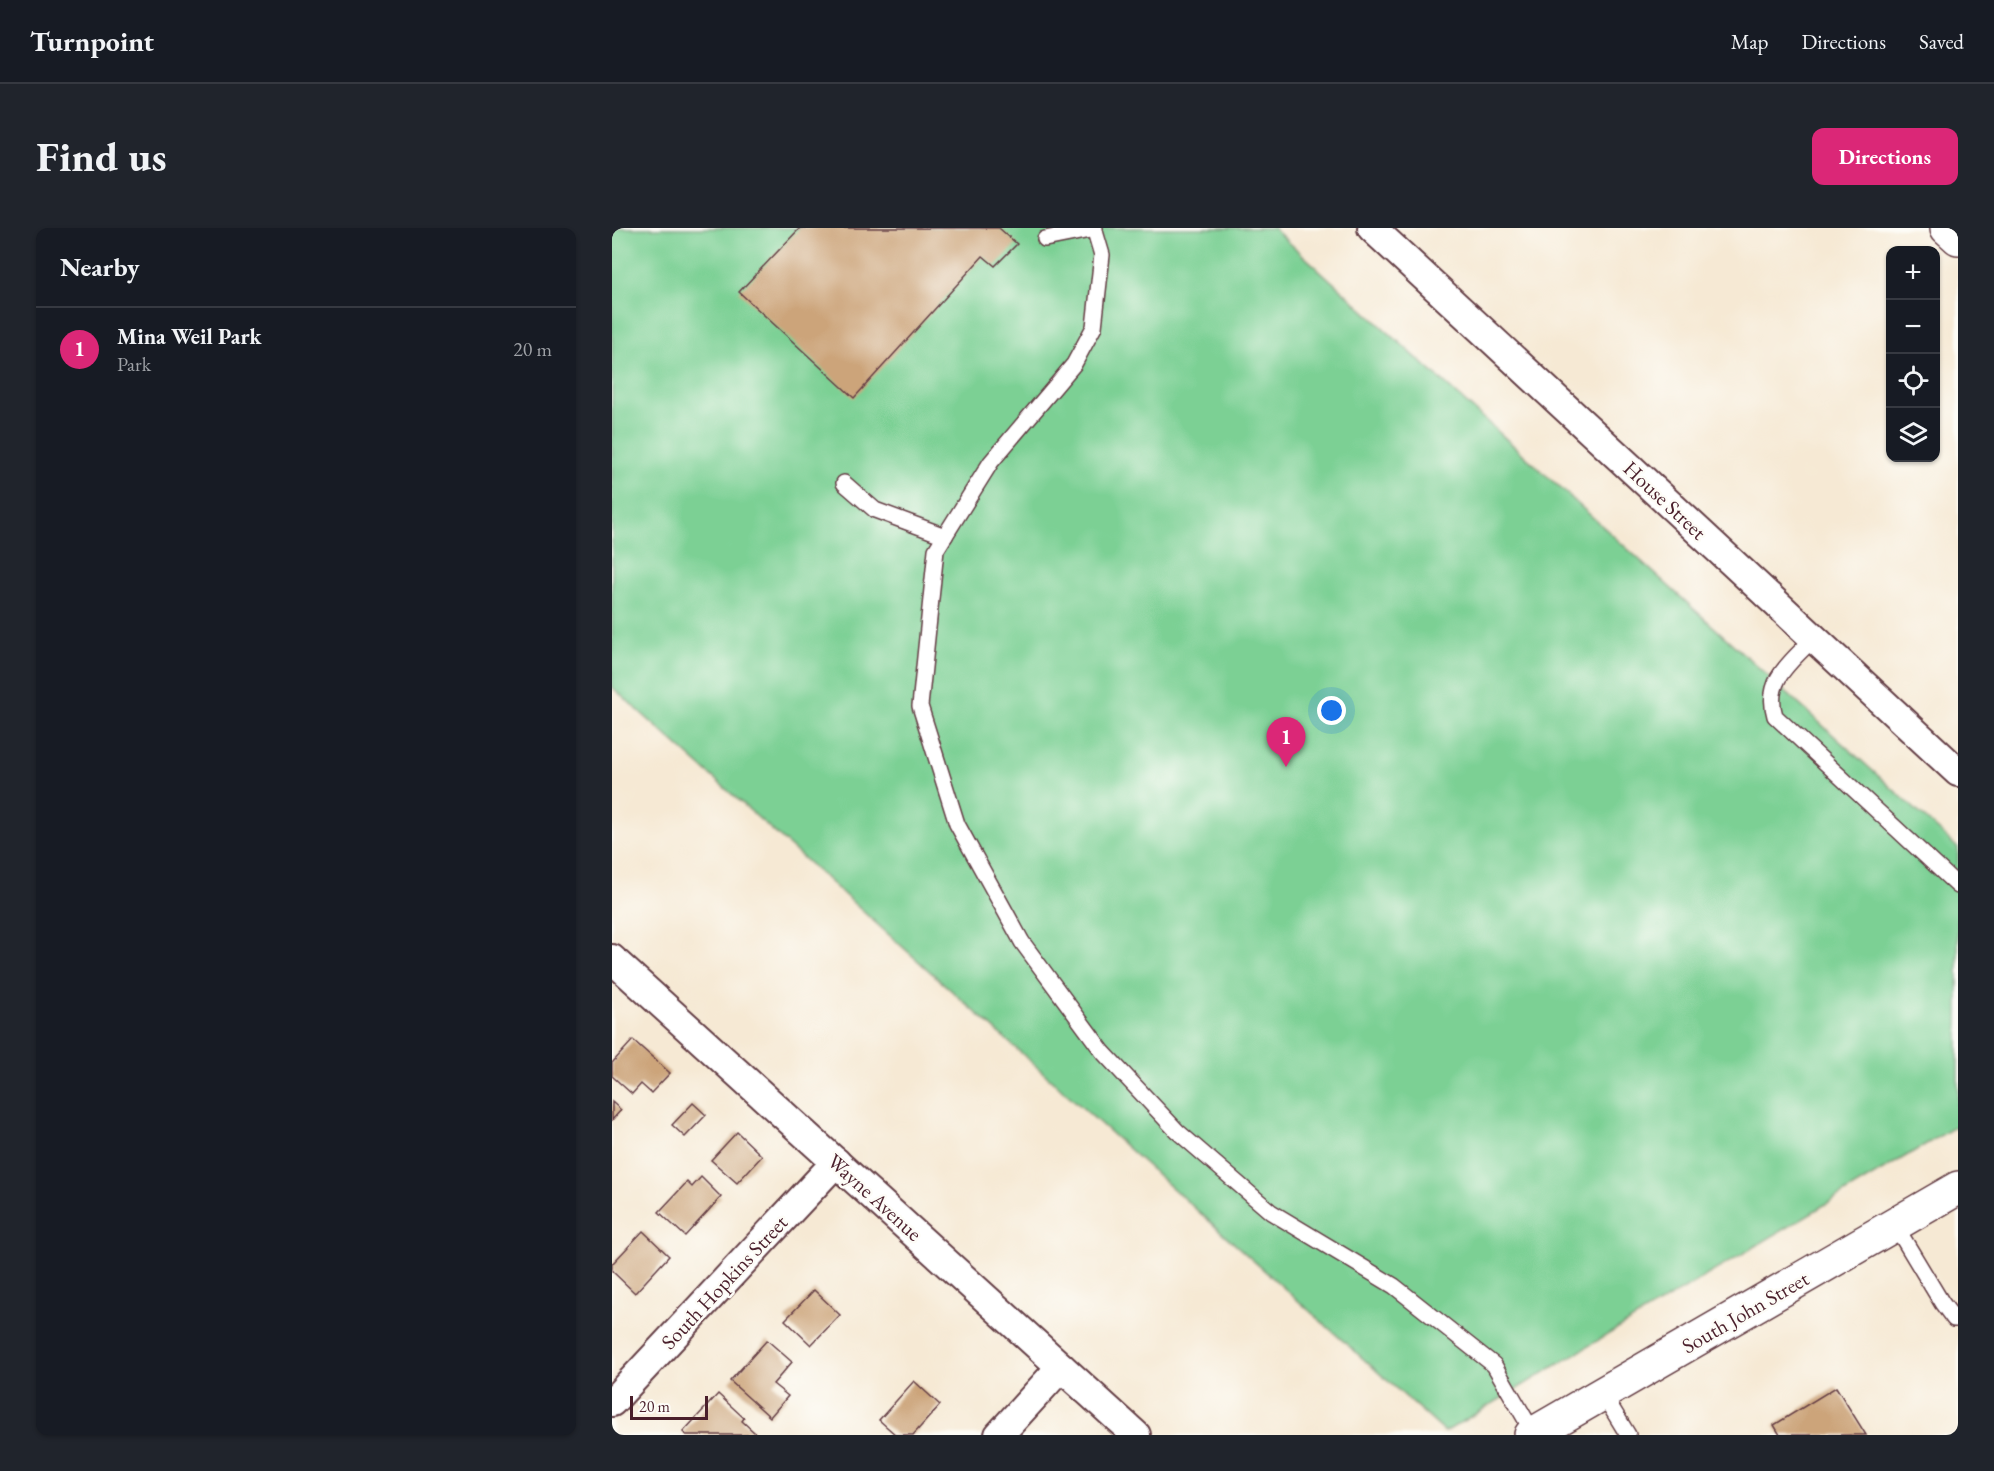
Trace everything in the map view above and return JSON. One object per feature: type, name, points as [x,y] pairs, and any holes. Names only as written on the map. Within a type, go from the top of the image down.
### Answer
[{"type":"street","name":"House Street","points":[[1372,228],[1958,772]]},
{"type":"street","points":[[1947,228],[1958,238]]},
{"type":"street","name":"Wayne Avenue","points":[[612,959],[1136,1435]]},
{"type":"street","name":"South Hopkins Street","points":[[612,1401],[837,1162]]},
{"type":"street","name":"South John Street","points":[[1533,1434],[1958,1188]]},
{"type":"street","points":[[999,1435],[1061,1367]]},
{"type":"lane","points":[[1045,239],[1095,229],[1102,255],[1094,327],[1074,364],[991,462],[936,550],[920,706],[957,824],[1022,942],[1103,1052],[1177,1131],[1270,1212],[1394,1286],[1494,1365],[1533,1434]]},
{"type":"lane","points":[[844,483],[875,510],[945,536]]},
{"type":"lane","points":[[1814,638],[1780,673],[1773,688],[1771,703],[1775,716],[1958,886]]},
{"type":"lane","points":[[1895,1225],[1948,1312],[1958,1320]]},
{"type":"lane","points":[[1603,1394],[1628,1435]]},
{"type":"green space","points":[[612,228],[1273,228],[1958,848],[1958,1125],[1445,1432],[612,687]]},
{"type":"building","points":[[800,228],[999,228],[1017,244],[995,266],[983,256],[854,398],[739,292]]},
{"type":"building","points":[[633,1040],[670,1073],[651,1093],[641,1084],[632,1094],[612,1076],[612,1063]]},
{"type":"building","points":[[612,1102],[621,1110],[612,1120]]},
{"type":"building","points":[[693,1103],[706,1115],[685,1137],[672,1125]]},
{"type":"building","points":[[737,1132],[762,1156],[737,1183],[711,1160]]},
{"type":"building","points":[[701,1177],[721,1197],[685,1236],[659,1212],[687,1182],[692,1187]]},
{"type":"building","points":[[643,1231],[669,1256],[635,1293],[612,1271],[612,1264]]},
{"type":"building","points":[[814,1290],[840,1315],[811,1345],[785,1320]]},
{"type":"building","points":[[767,1340],[792,1362],[773,1384],[788,1396],[770,1417],[730,1381]]},
{"type":"building","points":[[914,1381],[940,1405],[913,1435],[896,1435],[879,1420]]},
{"type":"building","points":[[1836,1387],[1866,1435],[1780,1435],[1774,1425]]},
{"type":"building","points":[[718,1394],[744,1418],[742,1421],[755,1433],[754,1435],[686,1435],[683,1432]]},
{"type":"place","name":"Mina Weil Park","points":[[1286,767]]}]
